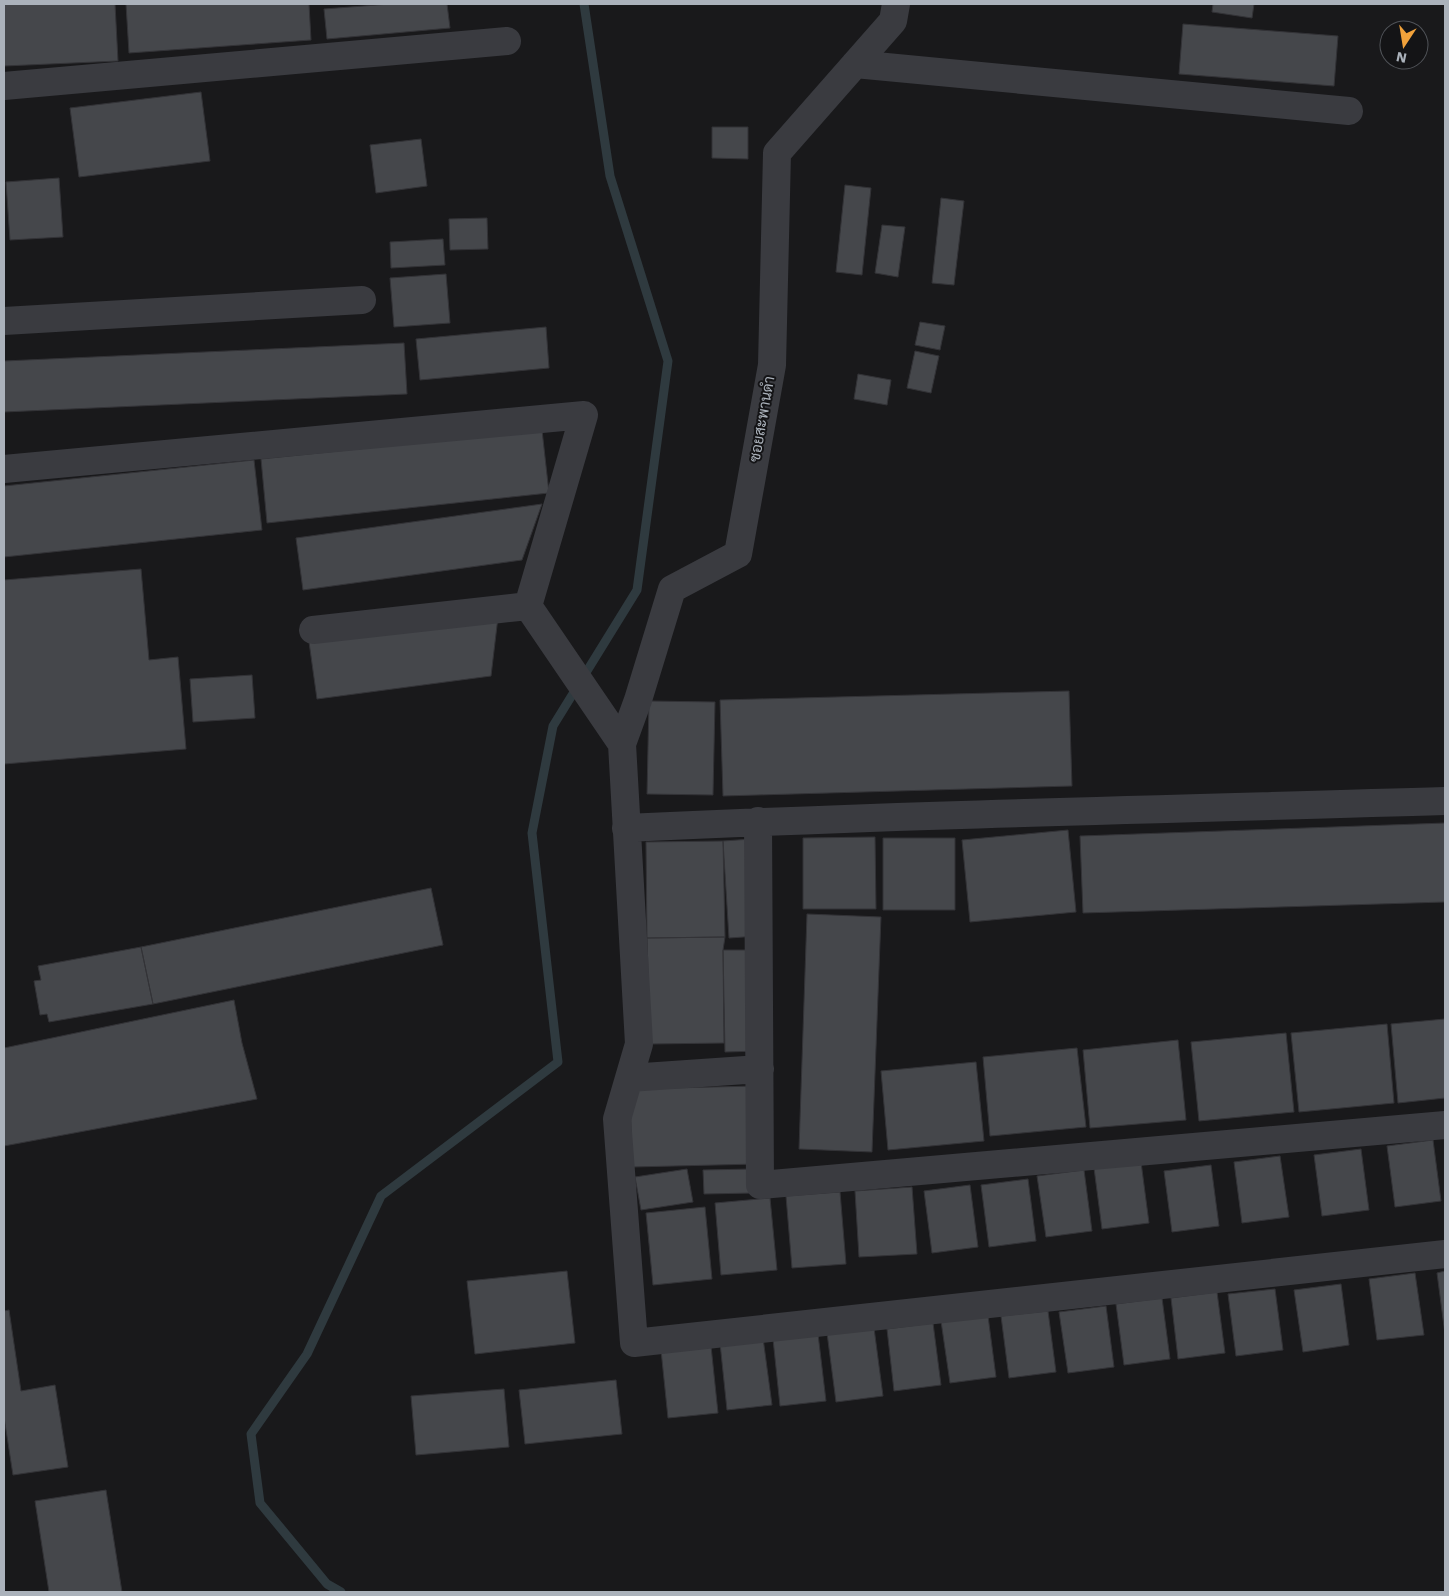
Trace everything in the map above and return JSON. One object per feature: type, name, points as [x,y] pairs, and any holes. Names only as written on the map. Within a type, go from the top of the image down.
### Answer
[{"type":"street","name":"ซอยสะพานดำ","points":[[896,4],[893,21],[777,153],[772,365],[738,554],[672,589],[638,700],[622,744],[639,1044],[617,1119],[634,1343],[1445,1254]]},
{"type":"street","points":[[4,86],[507,41]]},
{"type":"street","points":[[856,64],[1349,112]]},
{"type":"street","points":[[4,321],[362,300]]},
{"type":"street","points":[[4,469],[584,415],[528,606]]},
{"type":"street","points":[[528,606],[622,744]]},
{"type":"street","points":[[313,630],[528,606]]},
{"type":"street","points":[[626,828],[1036,812],[1445,801]]},
{"type":"street","points":[[758,822],[760,1185],[1445,1125]]},
{"type":"street","points":[[629,1078],[760,1069]]},
{"type":"building","points":[[4,4],[115,4],[118,61],[4,66]]},
{"type":"building","points":[[126,4],[309,4],[311,40],[129,53]]},
{"type":"building","points":[[390,4],[447,4],[450,28],[327,39],[324,9]]},
{"type":"building","points":[[1213,4],[1254,4],[1252,18],[1212,12]]},
{"type":"building","points":[[1183,24],[1338,36],[1334,86],[1179,74]]},
{"type":"building","points":[[201,92],[210,161],[79,177],[70,108]]},
{"type":"building","points":[[712,127],[748,127],[748,159],[712,158]]},
{"type":"building","points":[[421,139],[427,186],[376,193],[370,145]]},
{"type":"building","points":[[59,178],[63,237],[10,240],[6,182]]},
{"type":"building","points":[[845,185],[871,188],[862,275],[836,272]]},
{"type":"building","points":[[941,198],[964,201],[954,285],[932,283]]},
{"type":"building","points":[[487,218],[488,249],[450,250],[449,219]]},
{"type":"building","points":[[882,225],[905,227],[898,277],[875,273]]},
{"type":"building","points":[[443,239],[445,265],[391,268],[390,242]]},
{"type":"building","points":[[446,274],[450,323],[394,327],[390,278]]},
{"type":"building","points":[[920,322],[945,326],[940,350],[915,345]]},
{"type":"building","points":[[546,327],[549,368],[420,380],[416,339]]},
{"type":"building","points":[[404,343],[407,394],[4,412],[4,361]]},
{"type":"building","points":[[915,351],[939,356],[931,393],[907,388]]},
{"type":"building","points":[[858,374],[891,380],[887,405],[854,399]]},
{"type":"building","points":[[542,430],[549,493],[267,523],[261,459]]},
{"type":"building","points":[[254,460],[262,530],[4,557],[4,486]]},
{"type":"building","points":[[542,504],[522,560],[303,590],[296,538]]},
{"type":"building","points":[[141,569],[149,660],[178,657],[186,749],[4,764],[4,580]]},
{"type":"building","points":[[498,617],[491,676],[317,699],[309,642]]},
{"type":"building","points":[[252,675],[255,718],[193,722],[190,679]]},
{"type":"building","points":[[1069,691],[1072,786],[723,796],[720,700]]},
{"type":"building","points":[[649,701],[715,702],[713,795],[647,794]]},
{"type":"building","points":[[1445,823],[1445,902],[1083,913],[1080,836]]},
{"type":"building","points":[[1068,830],[1076,912],[970,922],[962,840]]},
{"type":"building","points":[[875,837],[876,909],[803,909],[803,838]]},
{"type":"building","points":[[883,838],[955,838],[955,910],[883,910]]},
{"type":"building","points":[[752,839],[758,936],[729,938],[723,841]]},
{"type":"building","points":[[723,841],[725,937],[647,938],[646,842]]},
{"type":"building","points":[[431,888],[443,945],[153,1004],[141,947]]},
{"type":"building","points":[[807,914],[881,917],[872,1152],[799,1149]]},
{"type":"building","points":[[725,937],[723,950],[724,1043],[650,1044],[647,938]]},
{"type":"building","points":[[141,947],[153,1004],[49,1022],[47,1014],[40,1015],[34,981],[41,980],[38,966]]},
{"type":"building","points":[[723,950],[755,950],[759,1051],[725,1052]]},
{"type":"building","points":[[234,1000],[242,1043],[257,1099],[4,1146],[4,1048]]},
{"type":"building","points":[[1445,1019],[1445,1098],[1398,1103],[1391,1024]]},
{"type":"building","points":[[1387,1024],[1394,1103],[1299,1112],[1291,1033]]},
{"type":"building","points":[[1286,1033],[1294,1112],[1199,1121],[1191,1042]]},
{"type":"building","points":[[1178,1040],[1186,1120],[1090,1128],[1083,1050]]},
{"type":"building","points":[[1077,1048],[1086,1127],[990,1136],[983,1057]]},
{"type":"building","points":[[976,1062],[984,1141],[888,1150],[881,1071]]},
{"type":"building","points":[[755,1086],[757,1164],[632,1167],[630,1089]]},
{"type":"building","points":[[1433,1140],[1441,1201],[1395,1207],[1387,1146]]},
{"type":"building","points":[[1361,1149],[1369,1210],[1322,1216],[1314,1155]]},
{"type":"building","points":[[1280,1156],[1289,1217],[1242,1223],[1234,1162]]},
{"type":"building","points":[[1141,1162],[1149,1223],[1102,1229],[1094,1168]]},
{"type":"building","points":[[1211,1165],[1219,1226],[1172,1232],[1164,1171]]},
{"type":"building","points":[[687,1169],[693,1202],[641,1210],[635,1177]]},
{"type":"building","points":[[752,1169],[753,1193],[704,1194],[703,1170]]},
{"type":"building","points":[[1084,1170],[1092,1231],[1046,1237],[1037,1176]]},
{"type":"building","points":[[1028,1179],[1036,1241],[989,1247],[981,1185]]},
{"type":"building","points":[[970,1185],[978,1247],[932,1253],[924,1191]]},
{"type":"building","points":[[912,1187],[917,1254],[859,1257],[855,1191]]},
{"type":"building","points":[[840,1192],[846,1264],[792,1268],[786,1196]]},
{"type":"building","points":[[770,1198],[777,1270],[721,1275],[715,1203]]},
{"type":"building","points":[[705,1207],[712,1279],[653,1285],[646,1213]]},
{"type":"building","points":[[567,1271],[575,1343],[475,1354],[467,1281]]},
{"type":"building","points":[[1445,1271],[1445,1334],[1437,1273]]},
{"type":"building","points":[[1415,1273],[1424,1335],[1377,1340],[1369,1279]]},
{"type":"building","points":[[1341,1284],[1349,1345],[1303,1352],[1294,1290]]},
{"type":"building","points":[[1275,1289],[1283,1350],[1236,1356],[1228,1294]]},
{"type":"building","points":[[1217,1292],[1225,1353],[1178,1359],[1171,1298]]},
{"type":"building","points":[[1162,1298],[1170,1359],[1124,1365],[1116,1304]]},
{"type":"building","points":[[1106,1306],[1114,1367],[1068,1373],[1059,1312]]},
{"type":"building","points":[[9,1310],[21,1391],[55,1385],[68,1467],[13,1475],[4,1417],[4,1311]]},
{"type":"building","points":[[1048,1311],[1056,1372],[1009,1378],[1001,1316]]},
{"type":"building","points":[[988,1316],[996,1377],[950,1383],[941,1321]]},
{"type":"building","points":[[933,1323],[941,1385],[894,1391],[887,1329]]},
{"type":"building","points":[[874,1328],[883,1396],[836,1402],[827,1333]]},
{"type":"building","points":[[818,1334],[826,1401],[780,1406],[773,1339]]},
{"type":"building","points":[[763,1338],[772,1405],[727,1410],[720,1343]]},
{"type":"building","points":[[711,1346],[718,1413],[668,1418],[661,1350]]},
{"type":"building","points":[[616,1380],[622,1434],[525,1444],[519,1390]]},
{"type":"building","points":[[504,1389],[509,1447],[416,1455],[411,1396]]},
{"type":"building","points":[[106,1490],[122,1592],[49,1592],[35,1501]]},
{"type":"waterway","points":[[341,1592],[327,1584],[260,1503],[251,1434],[307,1354],[381,1196],[558,1062],[532,833],[553,726],[637,590],[668,361],[610,176],[584,4]]}]
